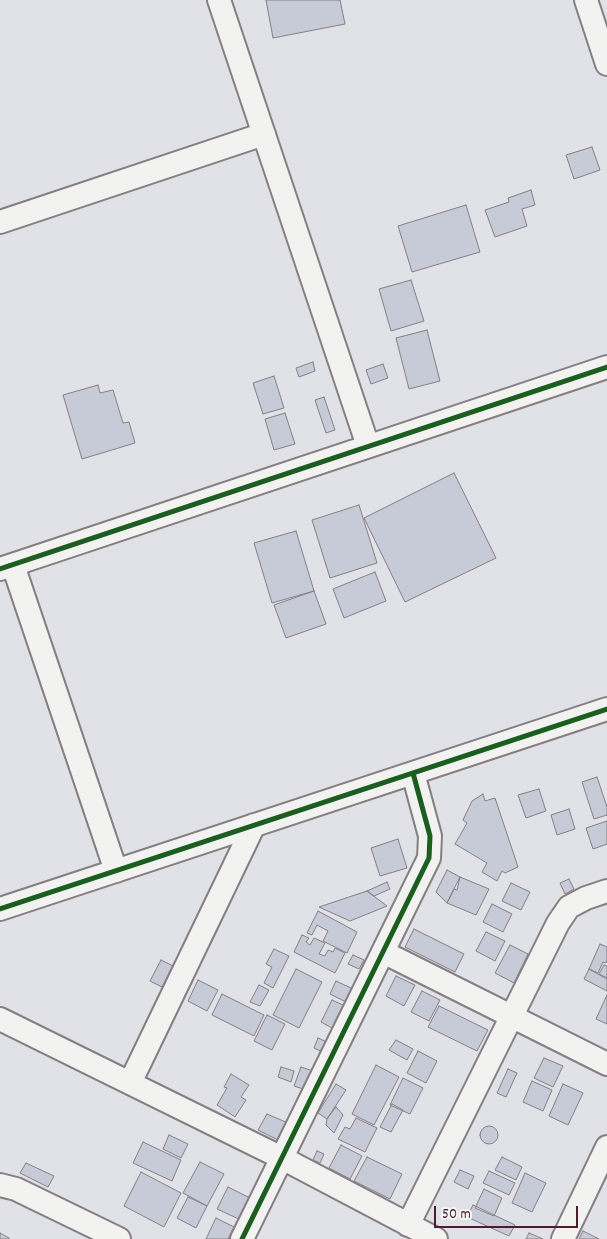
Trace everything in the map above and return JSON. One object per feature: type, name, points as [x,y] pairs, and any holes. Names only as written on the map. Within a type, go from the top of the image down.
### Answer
[{"type":"street","points":[[219,0],[368,446]]},
{"type":"street","points":[[586,0],[607,64]]},
{"type":"street","points":[[0,222],[264,134]]},
{"type":"street","points":[[116,871],[7,567],[607,366]]},
{"type":"street","points":[[0,909],[607,709]]},
{"type":"street","points":[[242,1239],[429,858],[430,836],[412,773]]},
{"type":"street","points":[[130,1083],[254,826]]},
{"type":"street","points":[[408,1225],[558,923],[570,907],[586,898],[607,891]]},
{"type":"street","points":[[383,952],[607,1064]]},
{"type":"street","points":[[0,1019],[282,1158],[436,1239]]},
{"type":"street","points":[[563,1239],[607,1147]]},
{"type":"street","points":[[0,1185],[16,1189],[119,1239]]},
{"type":"building","points":[[266,0],[340,0],[345,24],[273,38]]},
{"type":"building","points":[[592,147],[600,170],[574,179],[566,155]]},
{"type":"building","points":[[531,190],[535,205],[522,209],[527,226],[495,237],[485,210],[509,202],[508,198]]},
{"type":"building","points":[[466,205],[480,252],[412,272],[398,226]]},
{"type":"building","points":[[411,280],[424,321],[391,331],[379,289]]},
{"type":"building","points":[[427,330],[440,381],[409,389],[396,338]]},
{"type":"building","points":[[313,362],[315,371],[299,377],[296,368]]},
{"type":"building","points":[[383,364],[388,378],[371,384],[366,370]]},
{"type":"building","points":[[274,376],[284,408],[263,414],[253,383]]},
{"type":"building","points":[[98,385],[100,393],[113,390],[123,423],[129,422],[135,443],[82,459],[63,395]]},
{"type":"building","points":[[324,397],[335,430],[326,433],[315,400]]},
{"type":"building","points":[[285,413],[295,444],[274,450],[265,419]]},
{"type":"building","points":[[454,473],[496,558],[405,602],[364,518]]},
{"type":"building","points":[[359,505],[377,563],[330,578],[312,520]]},
{"type":"building","points":[[296,531],[314,591],[272,603],[254,543]]},
{"type":"building","points":[[375,572],[386,601],[344,618],[333,589]]},
{"type":"building","points":[[314,591],[326,624],[286,638],[274,605]]},
{"type":"building","points":[[597,777],[607,807],[607,815],[594,819],[582,782]]},
{"type":"building","points":[[539,789],[546,811],[526,818],[518,795]]},
{"type":"building","points":[[483,794],[485,801],[495,798],[518,867],[505,873],[502,871],[497,881],[482,872],[487,863],[455,844],[467,823],[463,820],[472,801]]},
{"type":"building","points":[[569,809],[575,829],[557,835],[551,815]]},
{"type":"building","points":[[607,821],[607,844],[593,849],[586,828]]},
{"type":"building","points":[[398,839],[407,868],[380,876],[371,848]]},
{"type":"building","points":[[447,870],[460,877],[447,903],[436,892]]},
{"type":"building","points":[[460,877],[489,889],[476,915],[447,903],[454,889],[457,890]]},
{"type":"building","points":[[569,879],[574,889],[565,894],[560,883]]},
{"type":"building","points":[[387,882],[390,889],[374,896],[367,891]]},
{"type":"building","points":[[511,883],[530,892],[521,910],[502,901]]},
{"type":"building","points":[[367,891],[387,906],[350,921],[319,907]]},
{"type":"building","points":[[492,904],[512,914],[503,932],[483,922]]},
{"type":"building","points":[[318,911],[357,932],[347,953],[323,941],[328,931],[317,925],[312,935],[307,933]]},
{"type":"building","points":[[414,929],[464,954],[455,972],[405,947]]},
{"type":"building","points":[[486,932],[505,941],[495,961],[476,951]]},
{"type":"building","points":[[302,935],[309,938],[306,942],[310,945],[314,938],[325,943],[319,954],[325,956],[328,950],[333,952],[335,948],[345,953],[335,973],[294,952]]},
{"type":"building","points":[[600,944],[607,947],[607,960],[606,963],[603,962],[598,973],[589,969]]},
{"type":"building","points":[[510,945],[528,954],[514,983],[495,973]]},
{"type":"building","points":[[274,949],[289,956],[273,988],[264,983],[272,967],[266,964]]},
{"type":"building","points":[[353,955],[364,960],[359,969],[348,964]]},
{"type":"building","points":[[161,960],[173,966],[162,987],[150,981]]},
{"type":"building","points":[[604,965],[607,966],[607,978],[599,974]]},
{"type":"building","points":[[296,969],[322,982],[299,1028],[273,1015]]},
{"type":"building","points":[[589,969],[607,979],[607,991],[584,979]]},
{"type":"building","points":[[396,976],[415,985],[404,1006],[386,996]]},
{"type":"building","points":[[198,980],[218,990],[207,1011],[188,1001]]},
{"type":"building","points":[[336,981],[355,990],[348,1003],[330,994]]},
{"type":"building","points":[[259,985],[269,990],[260,1006],[250,1002]]},
{"type":"building","points":[[422,991],[440,1000],[429,1021],[411,1012]]},
{"type":"building","points":[[222,994],[264,1015],[254,1036],[212,1015]]},
{"type":"building","points":[[607,995],[607,1024],[596,1019]]},
{"type":"building","points":[[332,1000],[345,1006],[334,1029],[321,1022]]},
{"type":"building","points":[[439,1006],[488,1030],[477,1051],[428,1027]]},
{"type":"building","points":[[267,1015],[285,1024],[272,1050],[254,1041]]},
{"type":"building","points":[[318,1038],[329,1043],[325,1053],[314,1048]]},
{"type":"building","points":[[396,1040],[413,1049],[407,1060],[389,1050]]},
{"type":"building","points":[[418,1051],[437,1061],[426,1083],[407,1073]]},
{"type":"building","points":[[544,1058],[563,1066],[553,1087],[534,1078]]},
{"type":"building","points":[[376,1065],[399,1077],[374,1125],[352,1114]]},
{"type":"building","points":[[281,1067],[294,1071],[291,1082],[278,1077]]},
{"type":"building","points":[[301,1067],[313,1071],[306,1090],[294,1086]]},
{"type":"building","points":[[508,1069],[517,1073],[506,1097],[497,1093]]},
{"type":"building","points":[[231,1074],[249,1085],[241,1097],[246,1100],[235,1117],[217,1105],[227,1088],[224,1087]]},
{"type":"building","points":[[403,1078],[423,1088],[410,1114],[390,1105]]},
{"type":"building","points":[[532,1081],[552,1090],[543,1111],[523,1102]]},
{"type":"building","points":[[336,1084],[346,1090],[327,1119],[318,1113]]},
{"type":"building","points":[[563,1084],[583,1093],[568,1125],[549,1116]]},
{"type":"building","points":[[392,1104],[403,1110],[391,1132],[380,1127]]},
{"type":"building","points":[[336,1107],[343,1115],[334,1133],[326,1125],[327,1119]]},
{"type":"building","points":[[267,1114],[288,1123],[278,1140],[258,1130]]},
{"type":"building","points":[[356,1118],[377,1128],[365,1152],[338,1139],[345,1127],[350,1129]]},
{"type":"building","points":[[489,1126],[495,1129],[498,1135],[495,1141],[489,1144],[483,1141],[480,1135],[483,1129]]},
{"type":"building","points":[[169,1135],[188,1144],[181,1158],[163,1149]]},
{"type":"building","points":[[143,1142],[181,1160],[172,1181],[133,1163]]},
{"type":"building","points":[[341,1145],[362,1156],[350,1179],[329,1168]]},
{"type":"building","points":[[317,1151],[324,1154],[320,1163],[313,1160]]},
{"type":"building","points":[[367,1157],[402,1174],[390,1199],[354,1181]]},
{"type":"building","points":[[502,1157],[522,1167],[516,1180],[495,1170]]},
{"type":"building","points":[[200,1162],[224,1174],[207,1206],[183,1193]]},
{"type":"building","points":[[26,1163],[54,1176],[48,1187],[20,1173]]},
{"type":"building","points":[[460,1170],[474,1176],[468,1189],[454,1182]]},
{"type":"building","points":[[489,1171],[515,1183],[509,1195],[483,1183]]},
{"type":"building","points":[[141,1172],[181,1193],[164,1227],[124,1206]]},
{"type":"building","points":[[525,1173],[546,1183],[532,1212],[512,1203]]},
{"type":"building","points":[[228,1187],[252,1199],[241,1220],[217,1209]]},
{"type":"building","points":[[484,1189],[502,1198],[494,1216],[475,1208]]},
{"type":"building","points":[[188,1197],[207,1206],[196,1228],[177,1218]]},
{"type":"building","points":[[473,1205],[515,1225],[509,1236],[467,1217]]},
{"type":"building","points":[[216,1218],[234,1227],[228,1239],[206,1239]]},
{"type":"building","points":[[583,1231],[599,1239],[579,1239]]},
{"type":"building","points":[[0,1233],[9,1238],[9,1239],[0,1239]]},
{"type":"building","points":[[529,1233],[543,1239],[526,1239]]},
{"type":"cycle path","points":[[0,569],[607,367]]},
{"type":"cycle path","points":[[0,909],[607,709]]},
{"type":"cycle path","points":[[242,1239],[429,858],[430,836],[413,773]]}]
